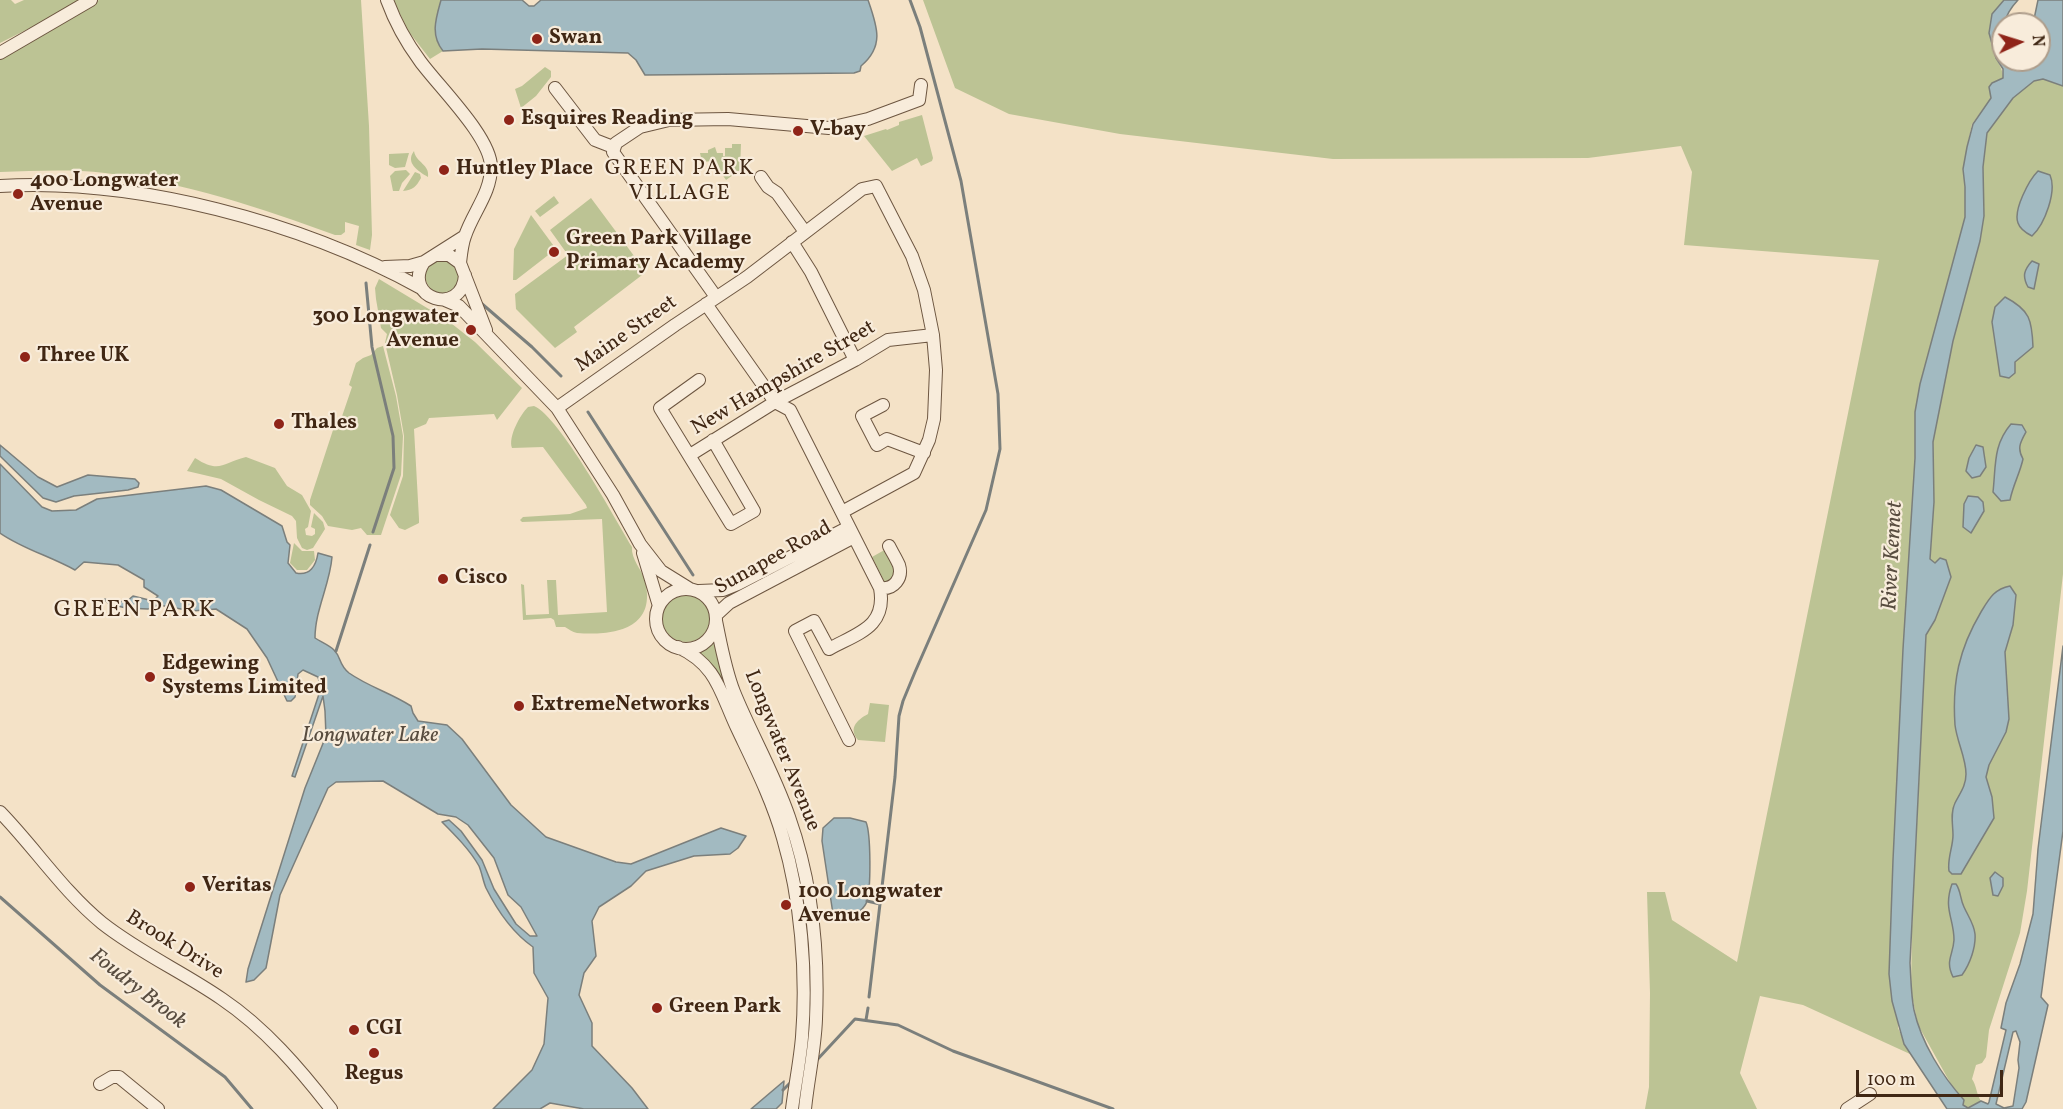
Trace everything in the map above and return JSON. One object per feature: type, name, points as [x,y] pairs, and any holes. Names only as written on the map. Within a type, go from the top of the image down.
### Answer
[{"type":"street","points":[[0,53],[91,0]]},
{"type":"street","points":[[387,0],[396,23],[419,60],[474,128],[487,148],[491,165],[490,180],[465,236],[461,290],[456,296],[445,300]]},
{"type":"street","points":[[613,147],[640,127],[669,120],[728,118],[815,128],[842,126],[919,100],[921,85]]},
{"type":"street","points":[[555,88],[594,140],[613,147]]},
{"type":"street","points":[[613,147],[613,152],[775,402],[790,410],[880,588],[882,604],[876,620],[865,629],[829,649],[814,621],[795,631],[849,740]]},
{"type":"street","points":[[761,177],[768,187],[777,193],[805,232]]},
{"type":"street","points":[[0,186],[114,190],[201,206],[271,225],[323,243],[384,267],[421,288],[431,297],[459,306],[557,408],[608,487],[640,544],[661,571],[694,590],[710,601],[716,618],[710,636],[701,645],[689,648],[678,647],[666,641],[658,629],[659,606],[665,597],[674,591],[694,590]]},
{"type":"street","name":"Maine Street","points":[[557,408],[747,277],[862,189],[876,186],[912,256],[924,290],[933,335],[937,395],[934,419],[924,453],[914,473],[842,512]]},
{"type":"street","points":[[384,267],[410,266],[430,258],[465,236]]},
{"type":"street","points":[[792,242],[811,272],[855,360]]},
{"type":"street","points":[[421,288],[419,273],[430,258],[449,255],[462,269],[488,334]]},
{"type":"street","name":"New Hampshire Street","points":[[690,455],[775,402],[888,340],[933,335]]},
{"type":"street","points":[[699,380],[660,408],[731,524],[754,511],[713,440]]},
{"type":"street","points":[[883,405],[862,416],[877,445],[887,439],[924,453]]},
{"type":"street","name":"Sunapee Road","points":[[694,590],[723,590],[852,532]]},
{"type":"street","name":"Sunapee Road","points":[[716,618],[729,603],[852,532]]},
{"type":"street","points":[[640,544],[659,606]]},
{"type":"street","points":[[880,588],[890,588],[895,584],[899,575],[899,565],[889,546]]},
{"type":"street","name":"Longwater Avenue","points":[[716,618],[734,692],[777,785],[790,818],[805,871],[815,931],[816,996],[814,1037],[805,1109]]},
{"type":"street","name":"Longwater Avenue","points":[[678,647],[692,653],[709,668],[759,773],[783,836],[792,874],[801,932],[802,1027],[793,1106]]},
{"type":"street","name":"Brook Drive","points":[[0,812],[74,898],[121,937],[223,999],[247,1018],[284,1052],[331,1109]]},
{"type":"street","points":[[100,1084],[112,1077],[119,1077],[158,1109]]},
{"type":"street","points":[[1847,1109],[1870,1094]]},
{"type":"green space","points":[[0,0],[11,0],[15,4],[24,0],[86,0],[0,43]]},
{"type":"green space","points":[[99,0],[361,0],[369,126],[372,235],[370,250],[356,245],[359,226],[345,222],[345,232],[335,235],[193,189],[135,177],[92,172],[0,172],[0,58]]},
{"type":"green space","points":[[393,0],[441,0],[435,33],[443,51],[430,59],[409,32]]},
{"type":"green space","points":[[923,0],[2004,0],[1995,12],[1991,12],[1990,26],[1991,72],[2002,72],[2003,78],[1992,83],[1991,98],[1972,124],[1963,169],[1965,217],[1920,384],[1915,412],[1915,458],[1893,860],[1898,1028],[1910,1054],[1803,1005],[1760,996],[1740,1073],[1757,1109],[1645,1109],[1649,1087],[1650,993],[1647,892],[1665,892],[1672,920],[1737,962],[1879,260],[1684,245],[1692,172],[1681,146],[1588,158],[1333,159],[1120,134],[1009,114],[955,88]]},
{"type":"green space","points":[[545,67],[551,71],[551,77],[536,96],[521,108],[515,89]]},
{"type":"green space","points":[[2043,79],[2063,86],[2063,574],[2027,891],[2020,933],[1989,1030],[1986,1057],[1982,1063],[1976,1065],[1972,1079],[1981,1101],[1968,1108],[1963,1105],[1964,1100],[1952,1086],[1918,1025],[1911,991],[1926,635],[1935,620],[1951,577],[1930,560],[1934,502],[1933,442],[1953,341],[1980,241],[1984,216],[1983,167],[1987,133],[2013,98],[2034,81]]},
{"type":"green space","points":[[922,115],[932,161],[921,166],[917,158],[892,171],[864,136],[887,130],[899,125],[899,122]]},
{"type":"green space","points":[[732,144],[741,144],[740,170],[726,180],[713,161],[702,162],[700,153],[708,153],[708,150],[715,147],[717,153],[723,153],[725,156],[725,148],[732,148]]},
{"type":"green space","points":[[414,151],[427,169],[428,177],[412,163]]},
{"type":"green space","points":[[409,153],[405,167],[395,168],[389,165],[389,154]]},
{"type":"green space","points":[[406,170],[410,174],[402,183],[399,191],[393,191],[390,176],[395,171]]},
{"type":"green space","points":[[415,172],[420,174],[421,178],[416,186],[403,191]]},
{"type":"green space","points":[[554,196],[559,203],[540,217],[535,211]]},
{"type":"green space","points":[[591,198],[646,272],[574,327],[577,332],[555,348],[516,309],[515,294],[568,255],[550,230]]},
{"type":"green space","points":[[531,215],[556,249],[513,280],[514,249]]},
{"type":"green space","points":[[441,259],[456,264],[461,279],[453,294],[433,293],[425,277],[430,265]]},
{"type":"green space","points":[[379,279],[447,320],[475,342],[522,388],[497,420],[494,414],[429,418],[426,424],[414,429],[419,523],[405,530],[399,528],[390,515],[403,476],[404,436],[385,343],[387,334],[381,328],[376,299],[375,288]]},
{"type":"green space","points":[[383,346],[396,396],[403,436],[401,475],[381,535],[367,535],[361,528],[352,530],[328,526],[322,516],[310,505],[310,500],[334,427],[338,428],[352,387],[349,385],[356,363]]},
{"type":"green space","points":[[534,406],[545,414],[572,448],[632,547],[633,556],[642,572],[647,597],[645,610],[639,619],[618,631],[577,633],[565,627],[556,627],[551,618],[523,620],[521,584],[524,585],[526,615],[549,614],[547,580],[556,580],[558,615],[607,612],[602,519],[522,522],[520,520],[523,517],[570,514],[587,508],[543,447],[512,448],[513,432],[518,421],[528,407]]},
{"type":"green space","points":[[246,457],[275,468],[287,486],[302,495],[311,511],[308,527],[305,529],[306,535],[315,534],[315,529],[311,527],[314,513],[323,522],[325,529],[313,548],[307,550],[302,548],[297,538],[296,521],[292,516],[221,479],[187,471],[195,458],[203,463],[221,466]]},
{"type":"green space","points":[[294,543],[302,551],[314,551],[315,560],[307,570],[297,570],[290,563]]},
{"type":"green space","points":[[888,548],[898,570],[887,587],[872,557]]},
{"type":"green space","points":[[686,594],[703,601],[710,618],[703,635],[686,642],[669,635],[662,618],[669,601]]},
{"type":"green space","points":[[715,643],[784,810],[812,927],[806,927],[802,897],[718,673],[699,653]]},
{"type":"green space","points":[[870,703],[889,705],[885,742],[858,740],[855,736],[855,725],[868,714]]},
{"type":"water","points":[[441,0],[522,0],[529,6],[534,6],[541,0],[868,0],[877,35],[869,58],[861,66],[860,71],[854,73],[645,75],[636,60],[628,53],[482,49],[443,51],[435,33]]},
{"type":"water","points":[[2004,0],[2018,0],[2009,12],[1994,12]]},
{"type":"water","points":[[2038,0],[2063,0],[2063,86],[2043,79],[2034,81],[2013,98],[1987,133],[1983,167],[1984,216],[1980,241],[1953,341],[1933,442],[1934,502],[1930,559],[1935,563],[1940,558],[1946,560],[1951,577],[1935,620],[1926,635],[1910,963],[1912,999],[1917,1022],[1940,1069],[1964,1100],[1963,1105],[1968,1108],[1981,1101],[1988,1104],[1989,1102],[2006,1030],[2001,1028],[2006,1003],[2020,964],[2033,914],[2038,849],[2063,646],[2063,831],[2041,997],[2048,1005],[2026,1102],[2022,1109],[1947,1109],[1904,1044],[1892,1001],[1889,974],[1903,649],[1915,458],[1915,412],[1920,384],[1965,217],[1963,169],[1973,124],[1991,98],[1989,87],[2003,78],[2003,72],[2051,72],[2051,12],[2036,12]],"holes":[[[2016,1031],[2020,1042],[2019,1068],[2013,1106],[2004,1108],[1996,1104],[2013,1032]]]},
{"type":"water","points":[[2038,171],[2050,175],[2052,190],[2045,216],[2032,236],[2020,227],[2017,217],[2023,195]]},
{"type":"water","points":[[2032,261],[2039,264],[2034,289],[2028,287],[2025,280],[2026,270]]},
{"type":"water","points":[[2005,297],[2025,311],[2032,330],[2033,347],[2015,362],[2015,373],[2009,378],[2000,376],[1992,322],[1995,307]]},
{"type":"water","points":[[2011,424],[2022,425],[2026,432],[2020,446],[2023,459],[2010,500],[2001,501],[1993,492],[1995,464],[2001,440]]},
{"type":"water","points":[[0,445],[38,477],[57,487],[88,475],[135,479],[139,483],[138,487],[74,496],[56,502],[43,498],[0,456]]},
{"type":"water","points":[[1976,445],[1983,447],[1986,467],[1980,476],[1972,478],[1966,471],[1969,458]]},
{"type":"water","name":"Longwater Lake","points":[[0,464],[42,507],[52,511],[76,510],[97,499],[206,486],[221,490],[282,526],[290,545],[288,563],[296,573],[305,573],[312,569],[318,553],[332,557],[317,617],[315,638],[334,650],[349,673],[411,706],[418,721],[447,725],[462,739],[511,805],[546,837],[616,862],[631,864],[721,828],[746,836],[738,848],[730,854],[694,856],[646,871],[631,886],[599,907],[592,921],[596,956],[584,973],[579,995],[592,1023],[592,1046],[632,1088],[648,1109],[584,1109],[550,1103],[540,1109],[493,1109],[532,1070],[544,1044],[548,998],[534,973],[533,947],[506,921],[486,888],[475,860],[442,822],[449,820],[461,831],[482,860],[494,889],[516,924],[530,936],[537,936],[521,907],[508,895],[494,858],[468,825],[456,817],[438,814],[383,781],[336,782],[328,788],[280,895],[266,968],[254,980],[246,982],[248,969],[305,788],[326,736],[323,696],[295,777],[292,776],[321,688],[318,677],[303,670],[298,674],[295,697],[287,701],[267,658],[247,629],[216,609],[192,611],[159,605],[148,609],[126,608],[109,604],[104,599],[126,602],[133,596],[153,601],[158,596],[144,587],[144,580],[118,565],[84,562],[75,570],[18,544],[0,533]]},
{"type":"water","points":[[1968,496],[1978,497],[1983,502],[1984,511],[1971,533],[1963,527],[1964,504]]},
{"type":"water","points":[[2010,586],[2016,595],[2013,625],[2005,652],[2009,719],[2006,732],[1989,765],[1986,777],[1992,797],[1994,818],[1961,874],[1952,874],[1949,871],[1949,858],[1953,840],[1953,811],[1966,778],[1965,762],[1955,725],[1956,680],[1962,653],[1973,626],[1993,595],[2004,587]]},
{"type":"water","points":[[834,818],[850,818],[866,822],[868,828],[870,873],[867,901],[858,912],[846,918],[839,918],[833,914],[822,841],[823,828]]},
{"type":"water","points":[[1995,872],[2003,878],[2003,886],[1998,896],[1993,895],[1990,878]]},
{"type":"water","points":[[1952,884],[1956,884],[1959,889],[1975,934],[1975,944],[1965,971],[1962,975],[1953,977],[1950,962],[1954,932],[1949,907]]},
{"type":"water","points":[[784,1081],[782,1103],[776,1109],[751,1109]]},
{"type":"waterway","points":[[869,997],[895,777],[899,716],[915,672],[986,510],[1000,449],[998,394],[961,181],[920,27],[910,0]]},
{"type":"waterway","points":[[366,283],[372,347],[393,436],[394,468],[373,532]]},
{"type":"waterway","points":[[481,303],[532,347],[561,376]]},
{"type":"waterway","points":[[588,412],[693,575]]},
{"type":"waterway","points":[[336,651],[370,545]]},
{"type":"waterway","name":"Foudry Brook","points":[[0,897],[100,985],[225,1077],[252,1109]]},
{"type":"waterway","points":[[867,901],[880,904]]},
{"type":"waterway","points":[[866,1020],[868,1008]]},
{"type":"waterway","points":[[816,1061],[855,1019],[898,1025],[953,1051],[1113,1109]]},
{"type":"waterway","points":[[783,1090],[790,1083]]},
{"type":"place","name":"Swan","points":[[537,39]]},
{"type":"place","name":"Esquires Reading","points":[[509,120]]},
{"type":"place","name":"V-bay","points":[[798,131]]},
{"type":"place","name":"Huntley Place","points":[[444,170]]},
{"type":"place","name":"400 Longwater Avenue","points":[[18,194]]},
{"type":"place","name":"Green Park Village Primary Academy","points":[[554,252]]},
{"type":"place","name":"300 Longwater Avenue","points":[[471,330]]},
{"type":"place","name":"Three UK","points":[[25,357]]},
{"type":"place","name":"Thales","points":[[279,424]]},
{"type":"place","name":"Cisco","points":[[443,579]]},
{"type":"place","name":"Edgewing Systems Limited","points":[[150,677]]},
{"type":"place","name":"ExtremeNetworks","points":[[519,706]]},
{"type":"place","name":"Veritas","points":[[190,887]]},
{"type":"place","name":"100 Longwater Avenue","points":[[786,905]]},
{"type":"place","name":"Green Park","points":[[657,1008]]},
{"type":"place","name":"CGI","points":[[354,1030]]},
{"type":"place","name":"Regus","points":[[374,1053]]},
{"type":"district","name":"GREEN PARK VILLAGE","points":[[680,182]]},
{"type":"district","name":"GREEN PARK","points":[[135,612]]},
{"type":"water label","name":"River Kennet","points":[[1894,556]]}]
